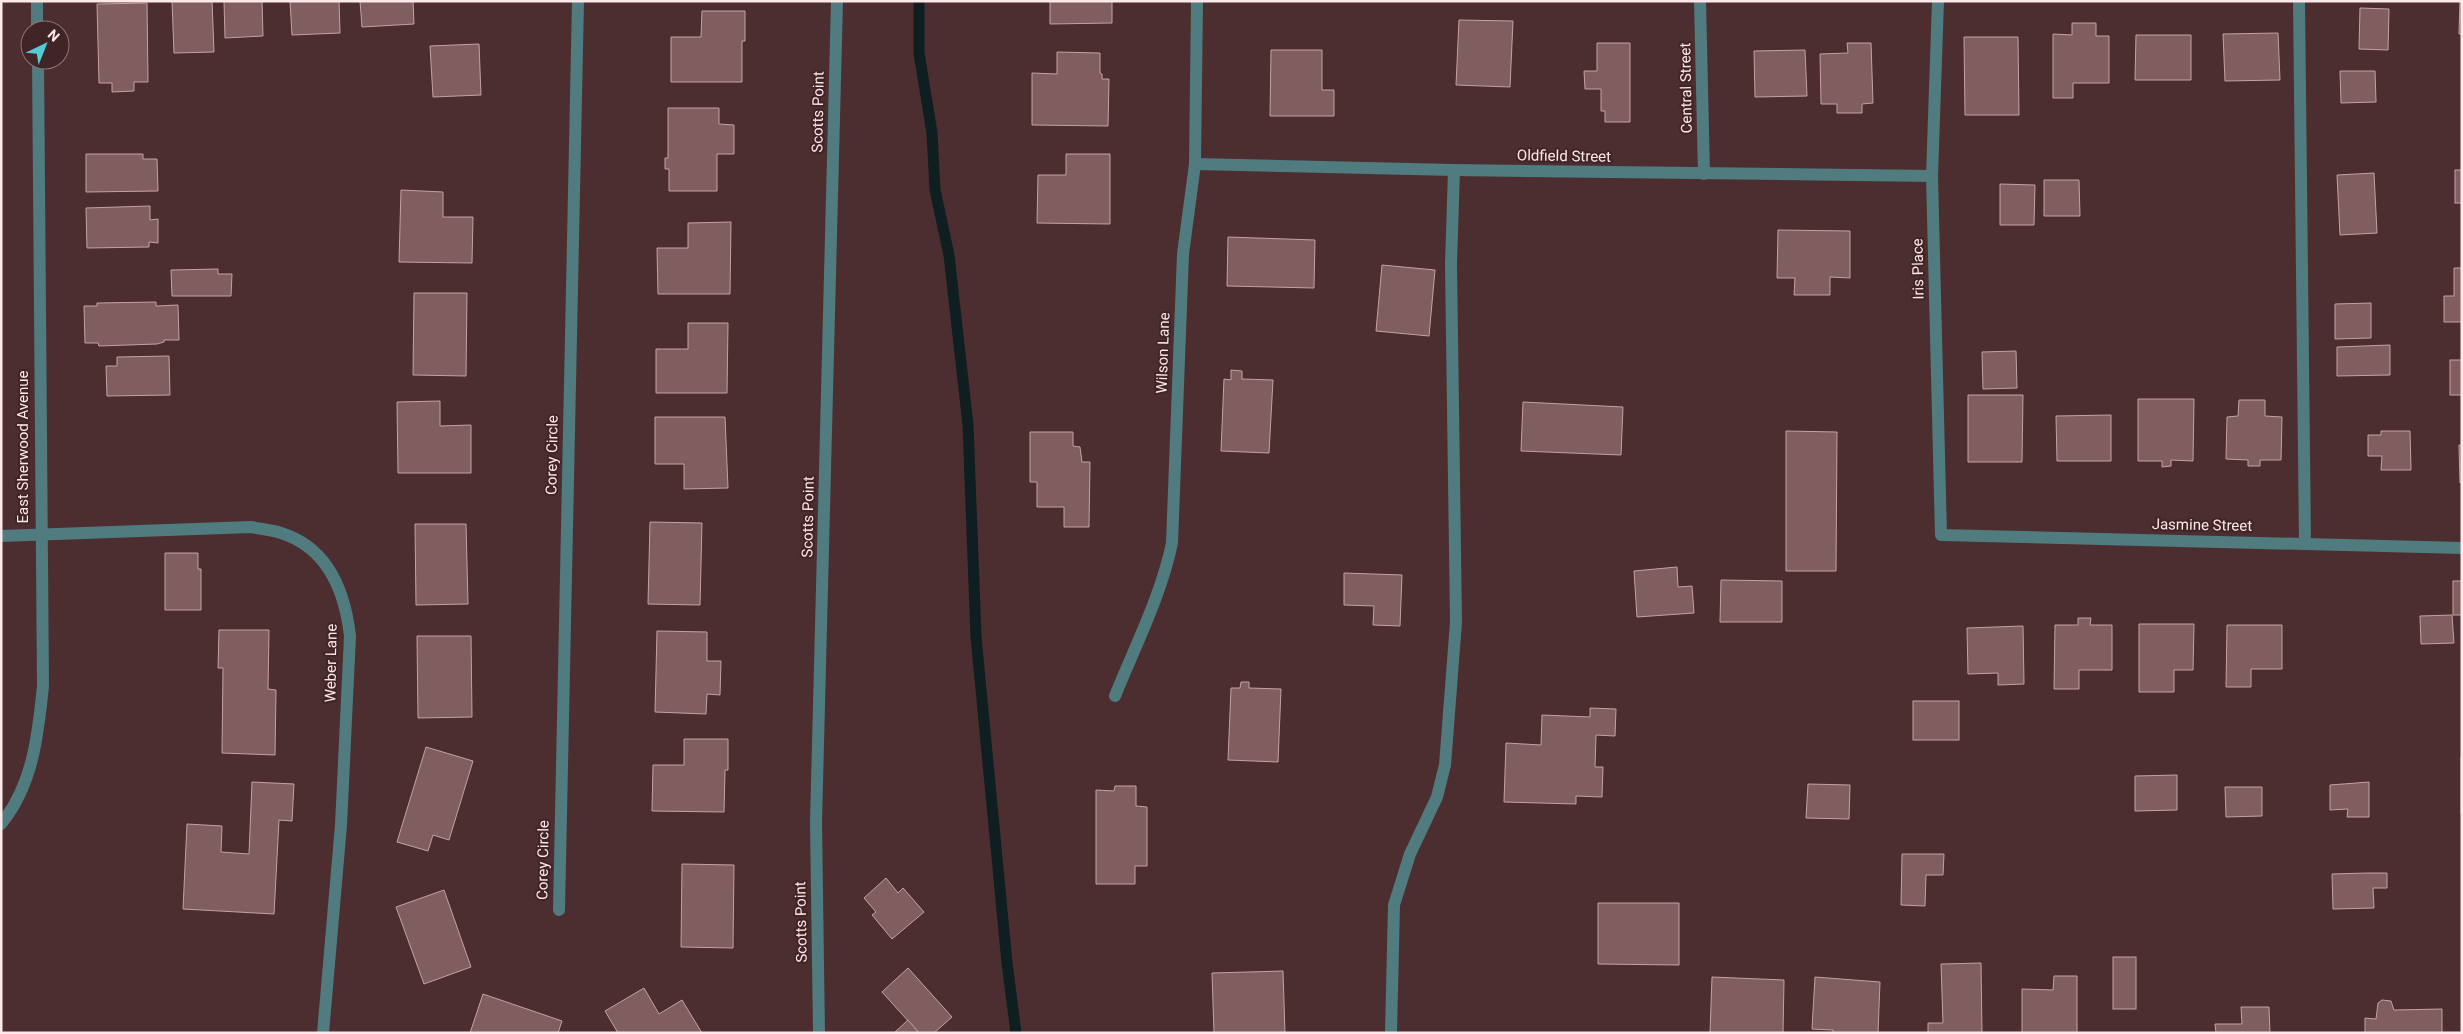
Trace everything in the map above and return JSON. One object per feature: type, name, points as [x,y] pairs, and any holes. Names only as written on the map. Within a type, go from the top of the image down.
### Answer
[{"type":"street","points":[[37,1],[37,20]]},
{"type":"street","name":"Corey Circle","points":[[559,910],[578,1]]},
{"type":"street","name":"Scotts Point","points":[[818,1033],[816,822],[837,1]]},
{"type":"street","name":"Wilson Lane","points":[[1115,696],[1157,597],[1172,543],[1183,254],[1195,164],[1197,1]]},
{"type":"street","name":"Central Street","points":[[1700,1],[1704,174]]},
{"type":"street","name":"Iris Place","points":[[1938,1],[1932,176],[1941,535]]},
{"type":"street","points":[[2299,1],[2305,544]]},
{"type":"street","name":"East Sherwood Avenue","points":[[1,824],[20,794],[29,773],[39,731],[42,686],[38,70]]},
{"type":"street","name":"Oldfield Street","points":[[1195,164],[1454,170],[1932,176]]},
{"type":"street","points":[[1391,1033],[1394,905],[1410,854],[1437,797],[1445,765],[1454,642],[1454,398],[1451,264],[1454,170]]},
{"type":"street","name":"Weber Lane","points":[[1,536],[251,527],[282,534],[305,546],[325,563],[338,584],[346,606],[350,636],[341,825],[323,1033]]},
{"type":"street","name":"Jasmine Street","points":[[1941,535],[2462,548]]},
{"type":"building","points":[[172,1],[212,1],[214,52],[174,53]]},
{"type":"building","points":[[224,1],[262,1],[263,36],[225,38]]},
{"type":"building","points":[[290,1],[339,1],[340,33],[292,35]]},
{"type":"building","points":[[360,1],[413,1],[414,24],[362,27]]},
{"type":"building","points":[[1050,1],[1112,1],[1112,23],[1050,24]]},
{"type":"building","points":[[2460,1],[2462,1],[2462,34],[2459,34]]},
{"type":"building","points":[[147,3],[148,82],[134,82],[134,91],[112,92],[112,83],[99,83],[97,4]]},
{"type":"building","points":[[2360,8],[2389,9],[2388,50],[2359,49]]},
{"type":"building","points":[[702,11],[745,11],[745,41],[742,41],[742,82],[671,82],[671,37],[701,37]]},
{"type":"building","points":[[1459,20],[1513,21],[1510,87],[1456,85]]},
{"type":"building","points":[[2072,23],[2096,23],[2096,36],[2109,36],[2109,83],[2073,83],[2073,98],[2053,98],[2053,34],[2072,35]]},
{"type":"building","points":[[2278,33],[2280,80],[2225,81],[2223,34]]},
{"type":"building","points":[[2136,35],[2191,35],[2191,80],[2135,80]]},
{"type":"building","points":[[1964,37],[2018,37],[2019,115],[1965,115]]},
{"type":"building","points":[[1597,43],[1630,43],[1630,122],[1605,122],[1605,111],[1601,111],[1601,89],[1585,89],[1584,71],[1597,71]]},
{"type":"building","points":[[1847,43],[1871,43],[1873,103],[1862,104],[1862,113],[1837,113],[1837,104],[1821,104],[1820,54],[1848,53]]},
{"type":"building","points":[[479,44],[481,95],[433,97],[430,46]]},
{"type":"building","points":[[1271,50],[1322,50],[1322,90],[1334,90],[1334,116],[1270,116]]},
{"type":"building","points":[[1805,50],[1807,96],[1755,97],[1754,51]]},
{"type":"building","points":[[1057,52],[1100,53],[1100,73],[1102,74],[1102,79],[1109,79],[1108,126],[1032,125],[1032,73],[1057,74]]},
{"type":"building","points":[[2340,71],[2375,71],[2376,102],[2341,103]]},
{"type":"building","points":[[668,108],[719,108],[719,124],[734,125],[734,154],[717,154],[717,191],[669,191],[669,169],[665,169],[665,158],[668,158]]},
{"type":"building","points":[[86,154],[143,154],[143,159],[157,159],[158,191],[86,192]]},
{"type":"building","points":[[1066,154],[1110,154],[1110,224],[1037,223],[1038,175],[1066,175]]},
{"type":"building","points":[[2455,170],[2462,170],[2462,203],[2455,203]]},
{"type":"building","points":[[2374,173],[2377,233],[2340,235],[2337,175]]},
{"type":"building","points":[[2044,180],[2079,180],[2080,216],[2044,216]]},
{"type":"building","points":[[2000,184],[2035,185],[2034,225],[2000,225]]},
{"type":"building","points":[[401,190],[443,192],[443,217],[473,217],[472,263],[399,262]]},
{"type":"building","points":[[150,206],[150,220],[158,219],[158,243],[149,242],[149,247],[87,248],[86,208]]},
{"type":"building","points":[[731,222],[730,294],[658,294],[657,248],[688,248],[688,223]]},
{"type":"building","points":[[1778,230],[1850,231],[1850,278],[1830,277],[1830,295],[1794,295],[1795,278],[1777,278]]},
{"type":"building","points":[[1228,237],[1315,240],[1314,288],[1227,286]]},
{"type":"building","points":[[1382,265],[1435,270],[1429,336],[1376,331]]},
{"type":"building","points":[[2454,268],[2462,268],[2462,322],[2444,322],[2444,296],[2454,296]]},
{"type":"building","points":[[218,269],[218,274],[232,274],[231,296],[172,296],[171,270]]},
{"type":"building","points":[[414,293],[467,293],[466,376],[413,375]]},
{"type":"building","points":[[156,302],[156,306],[178,305],[179,340],[164,340],[164,342],[157,344],[99,346],[98,343],[85,343],[84,306],[97,306],[97,303]]},
{"type":"building","points":[[2371,303],[2371,338],[2335,339],[2335,304]]},
{"type":"building","points":[[688,323],[728,323],[727,393],[656,393],[656,349],[688,349]]},
{"type":"building","points":[[2390,345],[2390,375],[2337,376],[2337,347]]},
{"type":"building","points":[[2016,351],[2017,388],[1983,389],[1982,352]]},
{"type":"building","points":[[169,356],[170,395],[107,396],[106,366],[117,366],[117,357]]},
{"type":"building","points":[[2450,360],[2462,360],[2462,395],[2450,395]]},
{"type":"building","points":[[1231,370],[1242,371],[1242,379],[1273,380],[1269,453],[1221,451],[1224,379],[1231,380]]},
{"type":"building","points":[[1968,395],[2023,395],[2022,462],[1968,462]]},
{"type":"building","points":[[2138,399],[2194,399],[2193,461],[2171,460],[2171,466],[2162,467],[2162,461],[2138,461]]},
{"type":"building","points":[[2239,400],[2265,400],[2265,416],[2282,417],[2281,460],[2260,460],[2260,466],[2248,466],[2248,460],[2226,459],[2227,417],[2238,416]]},
{"type":"building","points":[[440,401],[440,426],[471,425],[471,473],[398,473],[397,402]]},
{"type":"building","points":[[1523,402],[1623,407],[1621,455],[1521,451]]},
{"type":"building","points":[[2111,415],[2111,461],[2057,461],[2056,416]]},
{"type":"building","points":[[655,417],[725,417],[728,488],[684,489],[684,464],[655,464]]},
{"type":"building","points":[[1786,431],[1837,432],[1836,571],[1786,571]]},
{"type":"building","points":[[2381,431],[2410,431],[2411,470],[2381,470],[2382,456],[2368,456],[2368,435],[2381,435]]},
{"type":"building","points":[[1030,432],[1073,432],[1073,446],[1080,447],[1082,462],[1090,462],[1089,527],[1064,527],[1064,507],[1037,507],[1037,482],[1030,482]]},
{"type":"building","points":[[2459,445],[2462,445],[2462,483],[2460,483]]},
{"type":"building","points":[[650,522],[702,523],[700,605],[648,604]]},
{"type":"building","points":[[415,524],[466,524],[468,604],[416,605]]},
{"type":"building","points":[[165,553],[198,553],[198,569],[201,569],[201,610],[165,610]]},
{"type":"building","points":[[1677,567],[1678,587],[1692,586],[1694,613],[1637,617],[1634,571]]},
{"type":"building","points":[[1344,573],[1402,575],[1400,626],[1373,625],[1374,606],[1344,605]]},
{"type":"building","points":[[1721,580],[1782,581],[1782,622],[1720,622]]},
{"type":"building","points":[[2453,581],[2462,581],[2462,615],[2453,615]]},
{"type":"building","points":[[2452,615],[2454,643],[2421,644],[2420,616]]},
{"type":"building","points":[[2078,618],[2091,618],[2090,625],[2112,625],[2112,670],[2079,670],[2079,689],[2054,689],[2055,625],[2078,625]]},
{"type":"building","points":[[2139,624],[2194,624],[2193,670],[2174,670],[2174,692],[2139,692]]},
{"type":"building","points":[[2227,625],[2282,625],[2282,669],[2251,669],[2251,687],[2226,687]]},
{"type":"building","points":[[2023,626],[2024,684],[1998,685],[1998,673],[1968,674],[1967,628]]},
{"type":"building","points":[[219,630],[269,630],[268,689],[276,690],[275,755],[222,753],[223,668],[218,668]]},
{"type":"building","points":[[657,631],[707,632],[707,661],[721,661],[720,695],[707,694],[706,714],[655,712]]},
{"type":"building","points":[[417,636],[471,636],[472,717],[418,718]]},
{"type":"building","points":[[1241,682],[1249,682],[1249,688],[1281,689],[1278,762],[1228,760],[1231,688],[1240,688]]},
{"type":"building","points":[[1913,701],[1959,701],[1959,740],[1913,740]]},
{"type":"building","points":[[1590,708],[1616,709],[1615,736],[1596,735],[1595,767],[1603,767],[1602,797],[1576,796],[1576,804],[1504,802],[1506,743],[1541,745],[1542,715],[1590,717]]},
{"type":"building","points":[[684,739],[728,739],[728,770],[725,770],[724,812],[652,811],[653,765],[684,765]]},
{"type":"building","points":[[426,747],[473,761],[449,840],[433,835],[428,851],[397,842]]},
{"type":"building","points":[[2462,758],[2462,814],[2461,814]]},
{"type":"building","points":[[2177,775],[2177,810],[2135,811],[2135,776]]},
{"type":"building","points":[[252,782],[294,784],[292,821],[279,820],[274,914],[183,909],[187,824],[222,826],[221,852],[249,854]]},
{"type":"building","points":[[2369,782],[2369,817],[2347,817],[2348,809],[2330,810],[2330,785]]},
{"type":"building","points":[[1808,784],[1850,785],[1849,819],[1806,818]]},
{"type":"building","points":[[1115,786],[1136,786],[1136,806],[1147,807],[1147,866],[1135,866],[1135,884],[1096,884],[1096,790],[1114,791]]},
{"type":"building","points":[[2225,787],[2262,787],[2262,816],[2226,817]]},
{"type":"building","points":[[1902,854],[1944,854],[1943,875],[1926,875],[1925,906],[1901,905]]},
{"type":"building","points":[[682,864],[734,865],[733,948],[681,947]]},
{"type":"building","points":[[2387,873],[2387,888],[2373,888],[2374,908],[2333,909],[2332,874]]},
{"type":"building","points":[[886,878],[898,893],[903,888],[924,912],[892,939],[872,915],[876,912],[864,898]]},
{"type":"building","points":[[444,890],[471,967],[424,984],[396,907]]},
{"type":"building","points":[[1598,903],[1679,903],[1679,965],[1598,964]]},
{"type":"building","points":[[2113,957],[2136,957],[2136,1009],[2113,1009]]},
{"type":"building","points":[[1981,963],[1982,1033],[1928,1033],[1928,1023],[1943,1023],[1941,964]]},
{"type":"building","points":[[908,968],[952,1017],[934,1033],[919,1033],[882,992]]},
{"type":"building","points":[[1283,971],[1285,1033],[1214,1033],[1212,973]]},
{"type":"building","points":[[2054,976],[2077,976],[2077,1033],[2022,1033],[2022,989],[2053,990]]},
{"type":"building","points":[[1712,977],[1784,980],[1783,1033],[1710,1033]]},
{"type":"building","points":[[1815,977],[1880,982],[1878,1033],[1833,1033],[1833,1030],[1812,1029]]},
{"type":"building","points":[[644,988],[659,1014],[682,1000],[702,1033],[618,1033],[605,1011]]},
{"type":"building","points":[[483,994],[562,1021],[558,1033],[470,1033]]},
{"type":"building","points":[[2382,1000],[2391,1001],[2394,1010],[2442,1009],[2442,1033],[2365,1033],[2365,1018],[2376,1019],[2378,1003]]},
{"type":"building","points":[[2241,1007],[2269,1007],[2270,1033],[2216,1033],[2215,1024],[2242,1024]]},
{"type":"building","points":[[908,1020],[919,1033],[894,1033]]},
{"type":"waterway","points":[[919,1],[919,53],[932,133],[935,190],[949,255],[968,425],[976,637],[1007,963],[1016,1033]]}]
